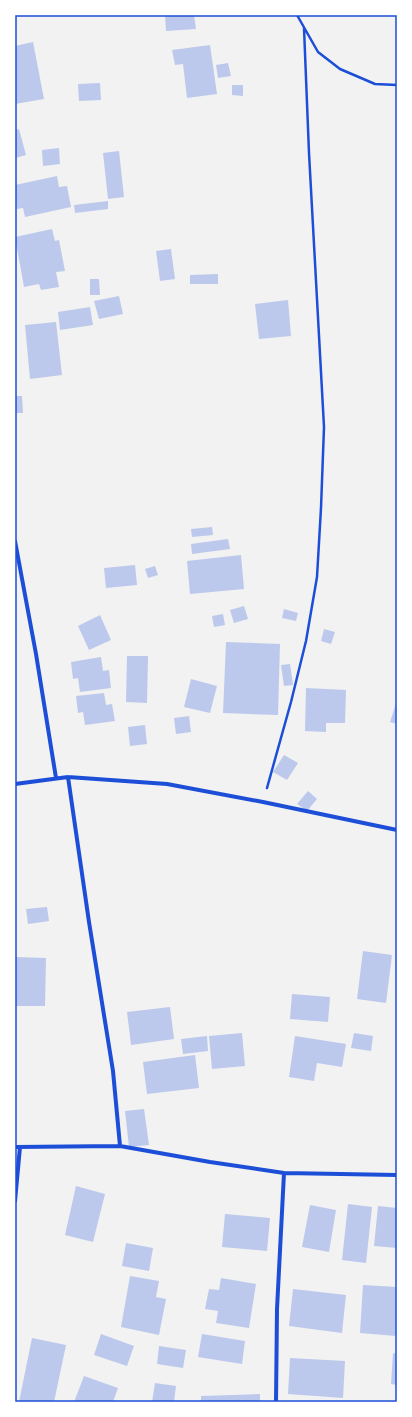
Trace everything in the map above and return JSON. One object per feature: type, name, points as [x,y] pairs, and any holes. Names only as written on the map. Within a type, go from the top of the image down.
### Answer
[{"type":"street","points":[[15,541],[36,654],[56,778]]},
{"type":"street","points":[[68,777],[89,922],[113,1070],[120,1146]]},
{"type":"street","points":[[15,784],[68,777],[167,784],[397,830]]},
{"type":"street","points":[[15,1201],[17,1147],[120,1146],[284,1173],[397,1175]]},
{"type":"street","points":[[276,1402],[277,1309],[284,1173]]},
{"type":"path","points":[[297,15],[318,52],[340,70],[375,84],[397,85]]},
{"type":"path","points":[[263,802],[291,702],[306,641],[317,577],[318,562],[324,427],[309,153],[304,28]]},
{"type":"building","points":[[165,15],[194,15],[196,29],[166,31]]},
{"type":"building","points":[[33,42],[44,99],[15,104],[15,46]]},
{"type":"building","points":[[210,45],[217,94],[187,98],[183,64],[175,65],[172,50]]},
{"type":"building","points":[[228,63],[231,76],[218,78],[216,65]]},
{"type":"building","points":[[100,83],[101,100],[79,101],[78,84]]},
{"type":"building","points":[[232,85],[243,85],[243,96],[232,95]]},
{"type":"building","points":[[19,129],[26,155],[15,158],[15,130]]},
{"type":"building","points":[[59,148],[60,164],[43,166],[42,150]]},
{"type":"building","points":[[119,151],[124,197],[108,199],[103,153]]},
{"type":"building","points":[[57,176],[59,187],[67,186],[71,207],[25,217],[23,208],[17,209],[15,200],[15,185]]},
{"type":"building","points":[[108,201],[108,209],[75,213],[74,205]]},
{"type":"building","points":[[52,229],[55,241],[59,240],[65,271],[56,272],[59,287],[41,290],[39,284],[24,287],[15,237]]},
{"type":"building","points":[[171,249],[175,279],[160,281],[156,251]]},
{"type":"building","points":[[218,274],[218,284],[190,284],[190,275]]},
{"type":"building","points":[[90,279],[99,279],[100,295],[90,295]]},
{"type":"building","points":[[119,296],[123,314],[99,319],[94,301]]},
{"type":"building","points":[[288,300],[291,336],[259,339],[255,304]]},
{"type":"building","points":[[90,307],[93,325],[60,330],[58,312]]},
{"type":"building","points":[[56,322],[62,375],[30,379],[25,325]]},
{"type":"building","points":[[15,396],[22,396],[23,413],[15,413]]},
{"type":"building","points":[[212,527],[213,535],[192,537],[191,529]]},
{"type":"building","points":[[228,539],[230,549],[192,554],[191,544]]},
{"type":"building","points":[[241,555],[244,589],[190,594],[187,561]]},
{"type":"building","points":[[135,565],[137,585],[106,588],[104,568]]},
{"type":"building","points":[[155,566],[158,575],[148,578],[145,569]]},
{"type":"building","points":[[244,606],[248,619],[234,623],[230,610]]},
{"type":"building","points":[[284,609],[298,613],[296,621],[282,618]]},
{"type":"building","points":[[223,614],[225,625],[214,627],[212,616]]},
{"type":"building","points":[[100,615],[111,640],[89,650],[78,626]]},
{"type":"building","points":[[324,629],[335,632],[331,644],[321,641]]},
{"type":"building","points":[[226,642],[280,644],[278,715],[223,713]]},
{"type":"building","points":[[127,656],[148,656],[147,703],[126,702]]},
{"type":"building","points":[[101,657],[103,671],[109,670],[111,688],[80,692],[78,678],[73,679],[71,662]]},
{"type":"building","points":[[290,664],[293,685],[284,686],[281,665]]},
{"type":"building","points":[[191,679],[217,686],[210,713],[184,707]]},
{"type":"building","points":[[306,688],[346,690],[345,723],[326,723],[326,732],[305,731]]},
{"type":"building","points":[[104,693],[106,705],[112,704],[115,721],[85,725],[83,712],[78,713],[76,696]]},
{"type":"building","points":[[397,700],[397,724],[390,722]]},
{"type":"building","points":[[189,716],[191,732],[176,734],[174,718]]},
{"type":"building","points":[[145,725],[147,744],[130,746],[128,727]]},
{"type":"building","points":[[284,755],[298,763],[287,780],[273,772]]},
{"type":"building","points":[[308,791],[317,799],[307,811],[297,804]]},
{"type":"building","points":[[47,907],[49,921],[28,924],[26,909]]},
{"type":"building","points":[[363,951],[392,955],[386,1003],[357,999]]},
{"type":"building","points":[[15,957],[46,958],[45,1006],[15,1006]]},
{"type":"building","points":[[292,994],[330,997],[328,1022],[290,1019]]},
{"type":"building","points":[[170,1007],[174,1039],[131,1045],[127,1012]]},
{"type":"building","points":[[242,1033],[245,1066],[212,1069],[209,1036]]},
{"type":"building","points":[[354,1033],[373,1036],[371,1051],[351,1048]]},
{"type":"building","points":[[207,1036],[208,1051],[183,1054],[181,1039]]},
{"type":"building","points":[[295,1036],[346,1044],[342,1067],[317,1063],[314,1081],[289,1077]]},
{"type":"building","points":[[195,1055],[199,1088],[147,1094],[143,1062]]},
{"type":"building","points":[[144,1109],[149,1145],[129,1147],[125,1111]]},
{"type":"building","points":[[76,1186],[105,1194],[93,1242],[65,1235]]},
{"type":"building","points":[[348,1204],[372,1207],[366,1263],[342,1260]]},
{"type":"building","points":[[310,1205],[336,1210],[329,1252],[302,1247]]},
{"type":"building","points":[[378,1206],[397,1208],[397,1248],[374,1246]]},
{"type":"building","points":[[225,1214],[270,1218],[267,1251],[222,1247]]},
{"type":"building","points":[[126,1243],[153,1248],[149,1271],[122,1266]]},
{"type":"building","points":[[130,1276],[159,1281],[156,1297],[166,1299],[159,1335],[121,1327]]},
{"type":"building","points":[[221,1278],[256,1284],[249,1328],[216,1323],[218,1311],[205,1309],[209,1289],[219,1290]]},
{"type":"building","points":[[363,1285],[397,1287],[396,1336],[360,1333]]},
{"type":"building","points":[[293,1289],[346,1295],[342,1333],[289,1326]]},
{"type":"building","points":[[101,1334],[134,1346],[127,1366],[94,1355]]},
{"type":"building","points":[[202,1334],[245,1341],[242,1364],[198,1357]]},
{"type":"building","points":[[32,1338],[66,1345],[54,1402],[19,1402]]},
{"type":"building","points":[[159,1346],[186,1350],[183,1368],[157,1364]]},
{"type":"building","points":[[393,1353],[397,1354],[397,1385],[391,1384]]},
{"type":"building","points":[[290,1358],[345,1361],[343,1398],[288,1394]]},
{"type":"building","points":[[84,1376],[118,1388],[113,1402],[74,1402]]},
{"type":"building","points":[[155,1383],[176,1386],[174,1402],[152,1402]]},
{"type":"building","points":[[260,1394],[260,1402],[201,1402],[201,1396]]}]
